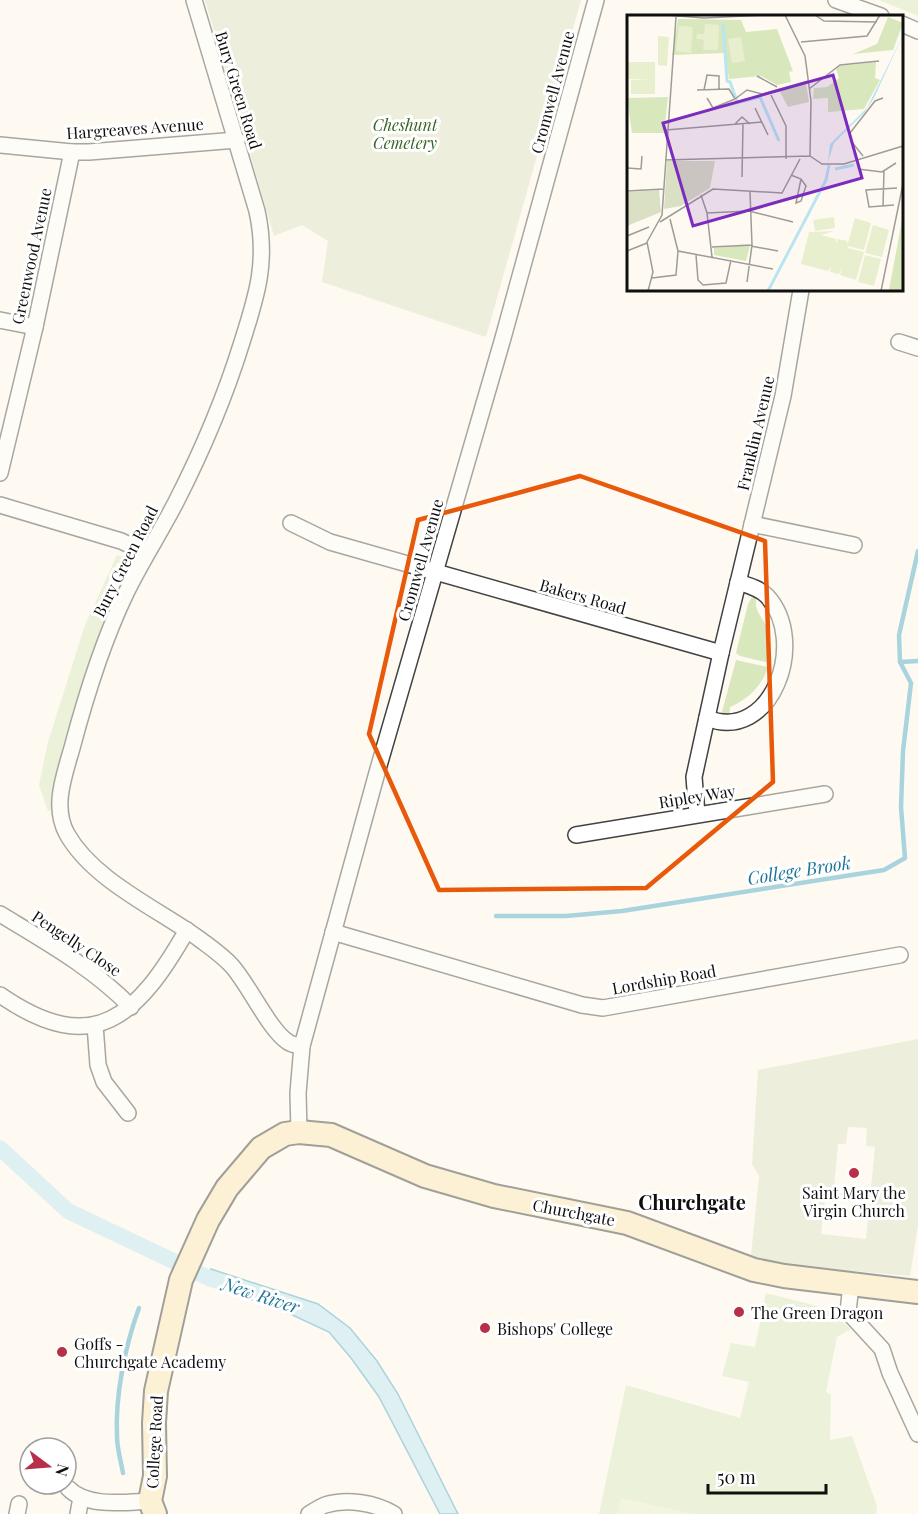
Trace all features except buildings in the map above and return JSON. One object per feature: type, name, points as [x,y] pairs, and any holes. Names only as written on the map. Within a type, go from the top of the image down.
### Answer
[{"type":"street","name":"Bury Green Road","points":[[194,0],[237,140],[261,230],[261,274],[222,399],[180,493],[115,617],[85,696],[61,791],[60,816],[68,835],[89,860],[124,889],[187,930],[232,966],[284,1039],[291,1044],[302,1046]]},
{"type":"street","name":"Cromwell Avenue","points":[[299,1132],[298,1093],[302,1046],[596,0]]},
{"type":"street","points":[[836,0],[854,12],[874,15]]},
{"type":"street","points":[[903,24],[918,31]]},
{"type":"street","name":"Hargreaves Avenue","points":[[0,145],[72,152],[237,140]]},
{"type":"street","name":"Greenwood Avenue","points":[[0,473],[35,327],[72,152]]},
{"type":"street","name":"Franklin Avenue","points":[[697,814],[693,777],[783,396],[801,291]]},
{"type":"street","points":[[0,320],[35,327]]},
{"type":"street","points":[[899,342],[918,348]]},
{"type":"street","points":[[0,505],[121,541],[147,553]]},
{"type":"street","name":"Bakers Road","points":[[291,523],[330,542],[721,653]]},
{"type":"street","points":[[752,524],[854,545]]},
{"type":"street","points":[[707,718],[727,724],[752,714],[779,682],[785,661],[786,648],[782,624],[767,596],[738,582]]},
{"type":"street","name":"Ripley Way","points":[[576,835],[825,794]]},
{"type":"street","name":"Pengelly Close","points":[[0,914],[89,969],[114,989],[131,1007]]},
{"type":"street","points":[[0,995],[35,1016],[50,1022],[64,1025],[95,1025],[105,1022],[131,1007],[156,981],[187,930]]},
{"type":"street","name":"Lordship Road","points":[[333,932],[582,1005],[603,1008],[900,956]]},
{"type":"street","points":[[95,1025],[98,1065],[104,1082],[128,1113]]},
{"type":"street","name":"College Road","points":[[152,1508],[155,1476],[156,1391],[185,1271],[211,1214],[227,1188],[261,1148],[285,1134],[299,1132]]},
{"type":"street","name":"Churchgate","points":[[299,1132],[331,1136],[425,1176],[467,1189],[627,1223],[754,1270],[918,1292]]},
{"type":"street","points":[[851,1284],[848,1312],[882,1349],[890,1373],[918,1434]]},
{"type":"street","points":[[78,1496],[152,1508]]},
{"type":"street","points":[[78,1514],[81,1498]]},
{"type":"street","points":[[309,1514],[325,1505],[355,1503],[383,1508],[394,1514]]},
{"type":"highlighted area","points":[[580,476],[765,541],[773,782],[646,888],[439,890],[369,734],[418,520]]},
{"type":"green space","name":"Cheshunt Cemetery","points":[[205,0],[581,0],[486,337],[322,282],[328,241],[302,225],[274,236]]},
{"type":"green space","points":[[879,0],[918,0],[918,16]]},
{"type":"green space","points":[[117,555],[132,560],[131,569],[117,563],[100,600],[112,606],[71,725],[57,776],[53,810],[48,811],[39,785],[48,742],[85,625]]},
{"type":"green space","points":[[752,597],[756,597],[757,609],[769,634],[771,648],[769,663],[736,653],[748,604]]},
{"type":"green space","points":[[736,660],[768,667],[754,691],[730,707],[729,718],[722,712]]},
{"type":"green space","points":[[918,1039],[918,1226],[910,1276],[764,1263],[751,1256],[759,1176],[752,1164],[758,1070]],"holes":[[[848,1127],[867,1128],[866,1146],[875,1147],[866,1239],[821,1234],[825,1199],[833,1200],[838,1144],[846,1144]]]},
{"type":"green space","points":[[766,1293],[817,1306],[830,1312],[851,1329],[837,1337],[826,1392],[831,1394],[830,1440],[852,1436],[877,1506],[876,1514],[599,1514],[626,1385],[740,1418],[749,1382],[722,1376],[731,1343],[755,1347]]},
{"type":"green space","points":[[621,1498],[693,1514],[617,1514]]},
{"type":"water","points":[[211,1269],[318,1304],[350,1328],[377,1361],[398,1394],[458,1514],[440,1514],[379,1397],[329,1332],[286,1312],[205,1283]]},
{"type":"waterway","name":"College Brook","points":[[496,916],[566,916],[622,911],[884,870],[905,858],[901,807],[903,751],[911,683],[900,662],[899,635],[918,551]]},
{"type":"waterway","points":[[900,662],[918,661]]},
{"type":"waterway","name":"New River","points":[[0,1148],[68,1211],[211,1279],[229,1284]]},
{"type":"waterway","name":"College Brook","points":[[123,1473],[117,1441],[119,1388],[129,1338],[139,1308]]},
{"type":"place","name":"Saint Mary the Virgin Church","points":[[854,1173]]},
{"type":"place","name":"The Green Dragon","points":[[739,1312]]},
{"type":"place","name":"Bishops' College","points":[[485,1328]]},
{"type":"place","name":"Goffs - Churchgate Academy","points":[[62,1352]]},
{"type":"district","name":"Churchgate","points":[[692,1201]]}]
